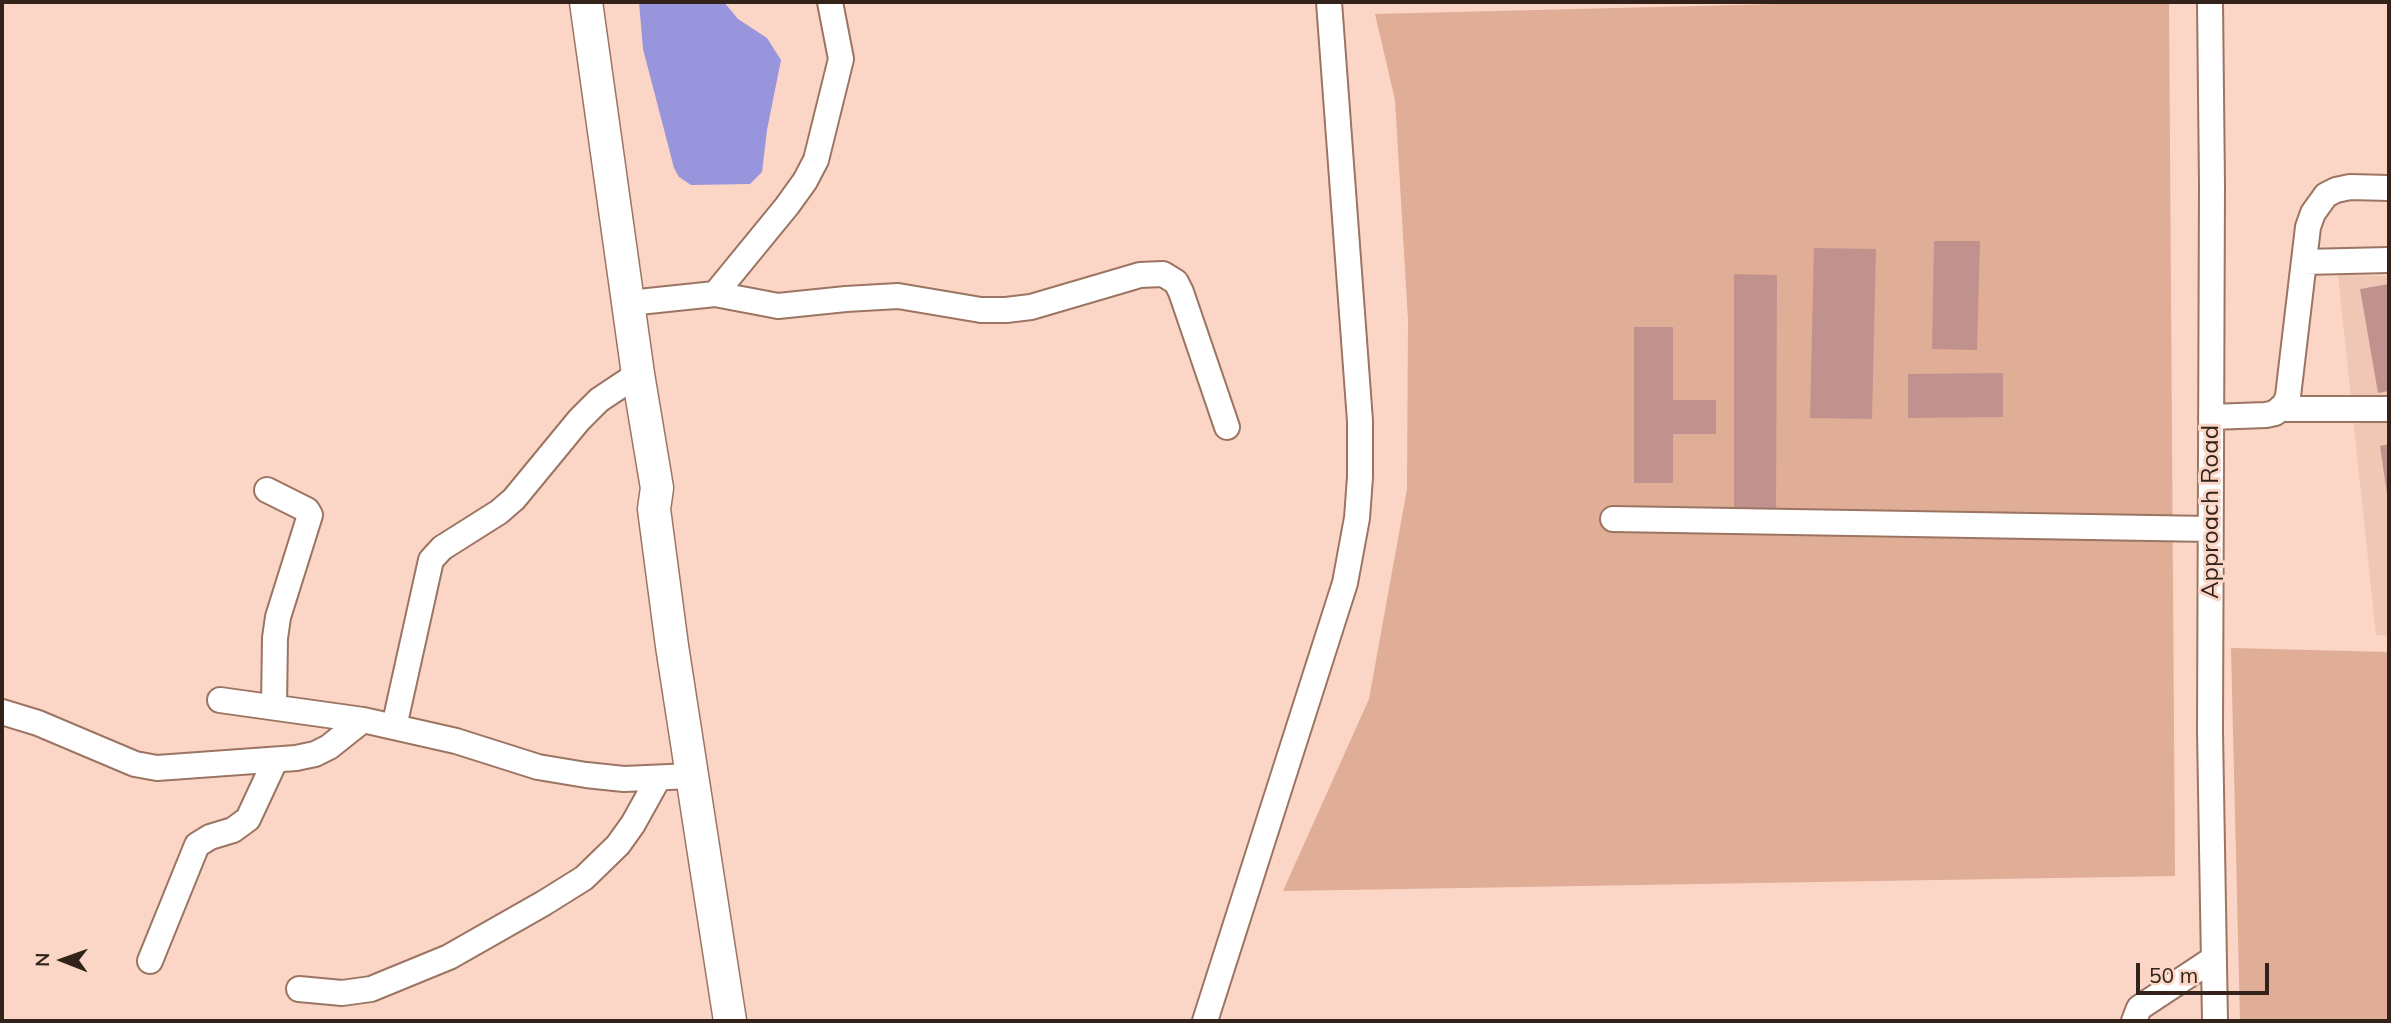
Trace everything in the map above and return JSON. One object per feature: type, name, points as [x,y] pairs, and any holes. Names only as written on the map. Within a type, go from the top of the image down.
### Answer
[{"type":"main road","points":[[586,2],[638,374],[657,488],[654,509],[730,1021]]},
{"type":"main road","points":[[657,488],[668,506],[747,1021]]},
{"type":"street","points":[[715,294],[787,206],[816,160],[841,59],[830,2]]},
{"type":"street","points":[[1205,1021],[1345,583],[1357,518],[1360,421],[1329,2]]},
{"type":"street","name":"Approach Road","points":[[2210,2],[2211,1021]]},
{"type":"street","points":[[2281,409],[2288,396],[2308,227],[2313,213],[2326,195],[2336,190],[2350,187],[2389,188]]},
{"type":"street","points":[[2304,262],[2389,260]]},
{"type":"street","points":[[629,303],[715,294],[778,306],[887,296],[981,310],[1006,310],[1031,307],[1140,275],[1163,274],[1176,282],[1181,292],[1227,427]]},
{"type":"street","points":[[394,727],[431,560],[442,548],[499,512],[514,499],[598,400],[638,374]]},
{"type":"street","points":[[2211,417],[2266,415],[2281,409],[2389,409]]},
{"type":"street","points":[[267,490],[307,510],[310,515],[278,617],[274,707]]},
{"type":"street","points":[[1613,519],[2210,529]]},
{"type":"street","points":[[220,700],[363,720],[456,741],[538,767],[624,779],[692,776]]},
{"type":"street","points":[[2,712],[38,723],[147,767],[168,768],[275,761],[315,754],[363,720]]},
{"type":"street","points":[[150,961],[198,845],[210,837],[233,830],[248,819],[275,761]]},
{"type":"street","points":[[299,989],[342,993],[371,989],[449,957],[544,903],[584,878],[618,845],[634,824],[658,779]]},
{"type":"street","points":[[2134,1021],[2139,1008],[2213,967]]},
{"type":"street","points":[[2144,1021],[2213,967]]},
{"type":"shaded area","points":[[639,2],[724,2],[738,19],[767,38],[781,60],[762,172],[750,184],[691,185],[679,177],[674,168],[643,49]]},
{"type":"shaded area","points":[[1857,2],[2169,2],[2175,876],[1283,891],[1369,699],[1407,489],[1408,320],[1395,100],[1375,14]]},
{"type":"shaded area","points":[[2338,275],[2389,276],[2389,636],[2376,635]]},
{"type":"shaded area","points":[[2231,648],[2389,652],[2389,1021],[2240,1021]]},
{"type":"building","points":[[1934,241],[1980,241],[1977,350],[1932,349]]},
{"type":"building","points":[[1814,248],[1876,249],[1872,419],[1810,418]]},
{"type":"building","points":[[1734,274],[1777,275],[1776,516],[1734,516]]},
{"type":"building","points":[[2389,284],[2389,391],[2378,393],[2360,289]]},
{"type":"building","points":[[1634,327],[1673,327],[1673,400],[1716,400],[1716,434],[1673,434],[1673,483],[1634,483]]},
{"type":"building","points":[[2003,373],[2003,417],[1908,418],[1908,374]]},
{"type":"building","points":[[2389,444],[2389,501],[2388,501],[2380,446]]}]
